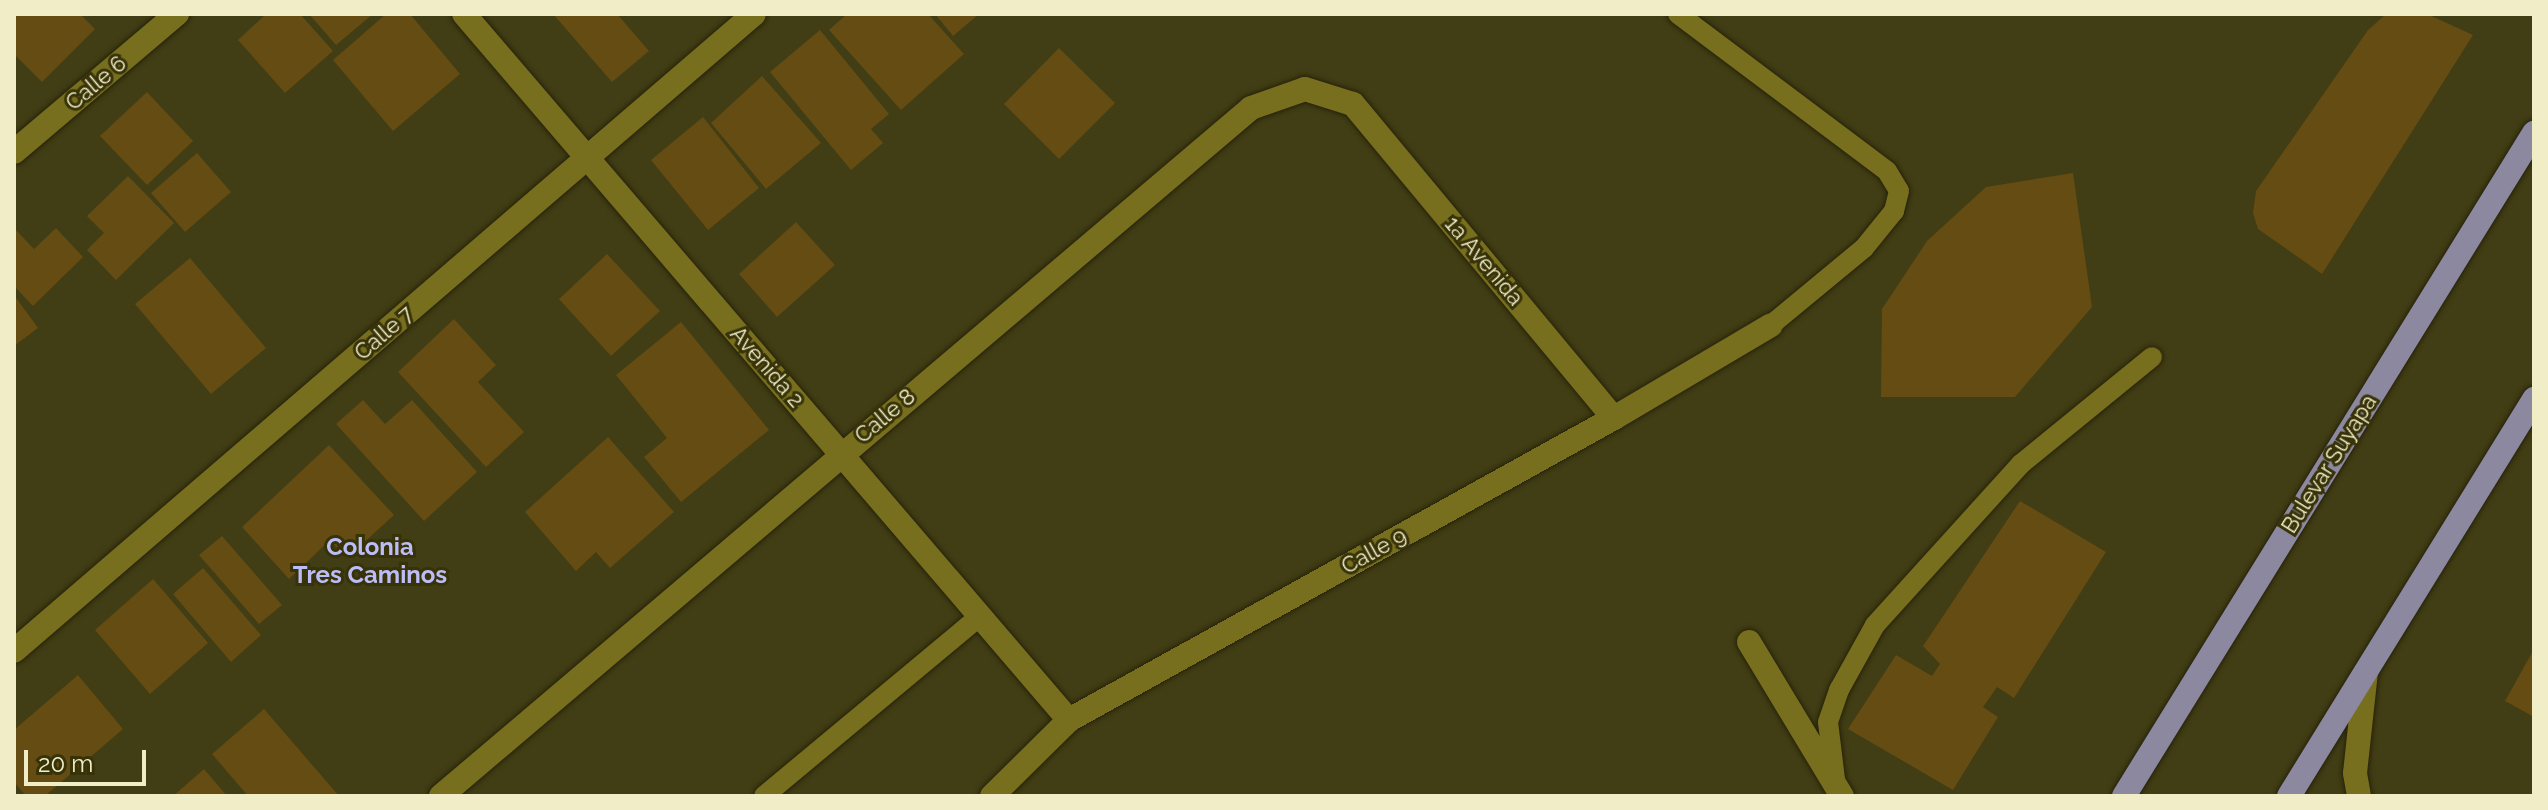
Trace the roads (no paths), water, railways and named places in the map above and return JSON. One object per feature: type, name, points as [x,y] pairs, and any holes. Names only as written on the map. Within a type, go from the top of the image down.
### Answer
[{"type":"main road","name":"Bulevar Suyapa","points":[[2124,796],[2534,133]]},
{"type":"main road","points":[[2289,796],[2534,399]]},
{"type":"street","name":"Calle 6","points":[[14,152],[177,14]]},
{"type":"street","name":"Avenida 2","points":[[464,14],[1069,720]]},
{"type":"street","name":"Calle 7","points":[[14,651],[754,14]]},
{"type":"street","name":"Calle 8","points":[[441,796],[841,453],[1251,108],[1305,89],[1353,104]]},
{"type":"street","name":"1a Avenida","points":[[1353,104],[1614,418]]},
{"type":"street","name":"Calle 9","points":[[992,796],[1069,720],[1614,418],[1771,325]]},
{"type":"street","points":[[1749,642],[1837,795]]},
{"type":"street","points":[[2359,796],[2355,773],[2366,672]]},
{"type":"lane","points":[[1678,14],[1887,171],[1899,191],[1894,211],[1864,248],[1771,325]]},
{"type":"lane","points":[[1837,795],[1828,722],[1839,690],[1875,625],[2021,464],[2152,357]]},
{"type":"lane","points":[[764,796],[980,616]]},
{"type":"district","name":"Colonia Tres Caminos","points":[[370,561]]}]
